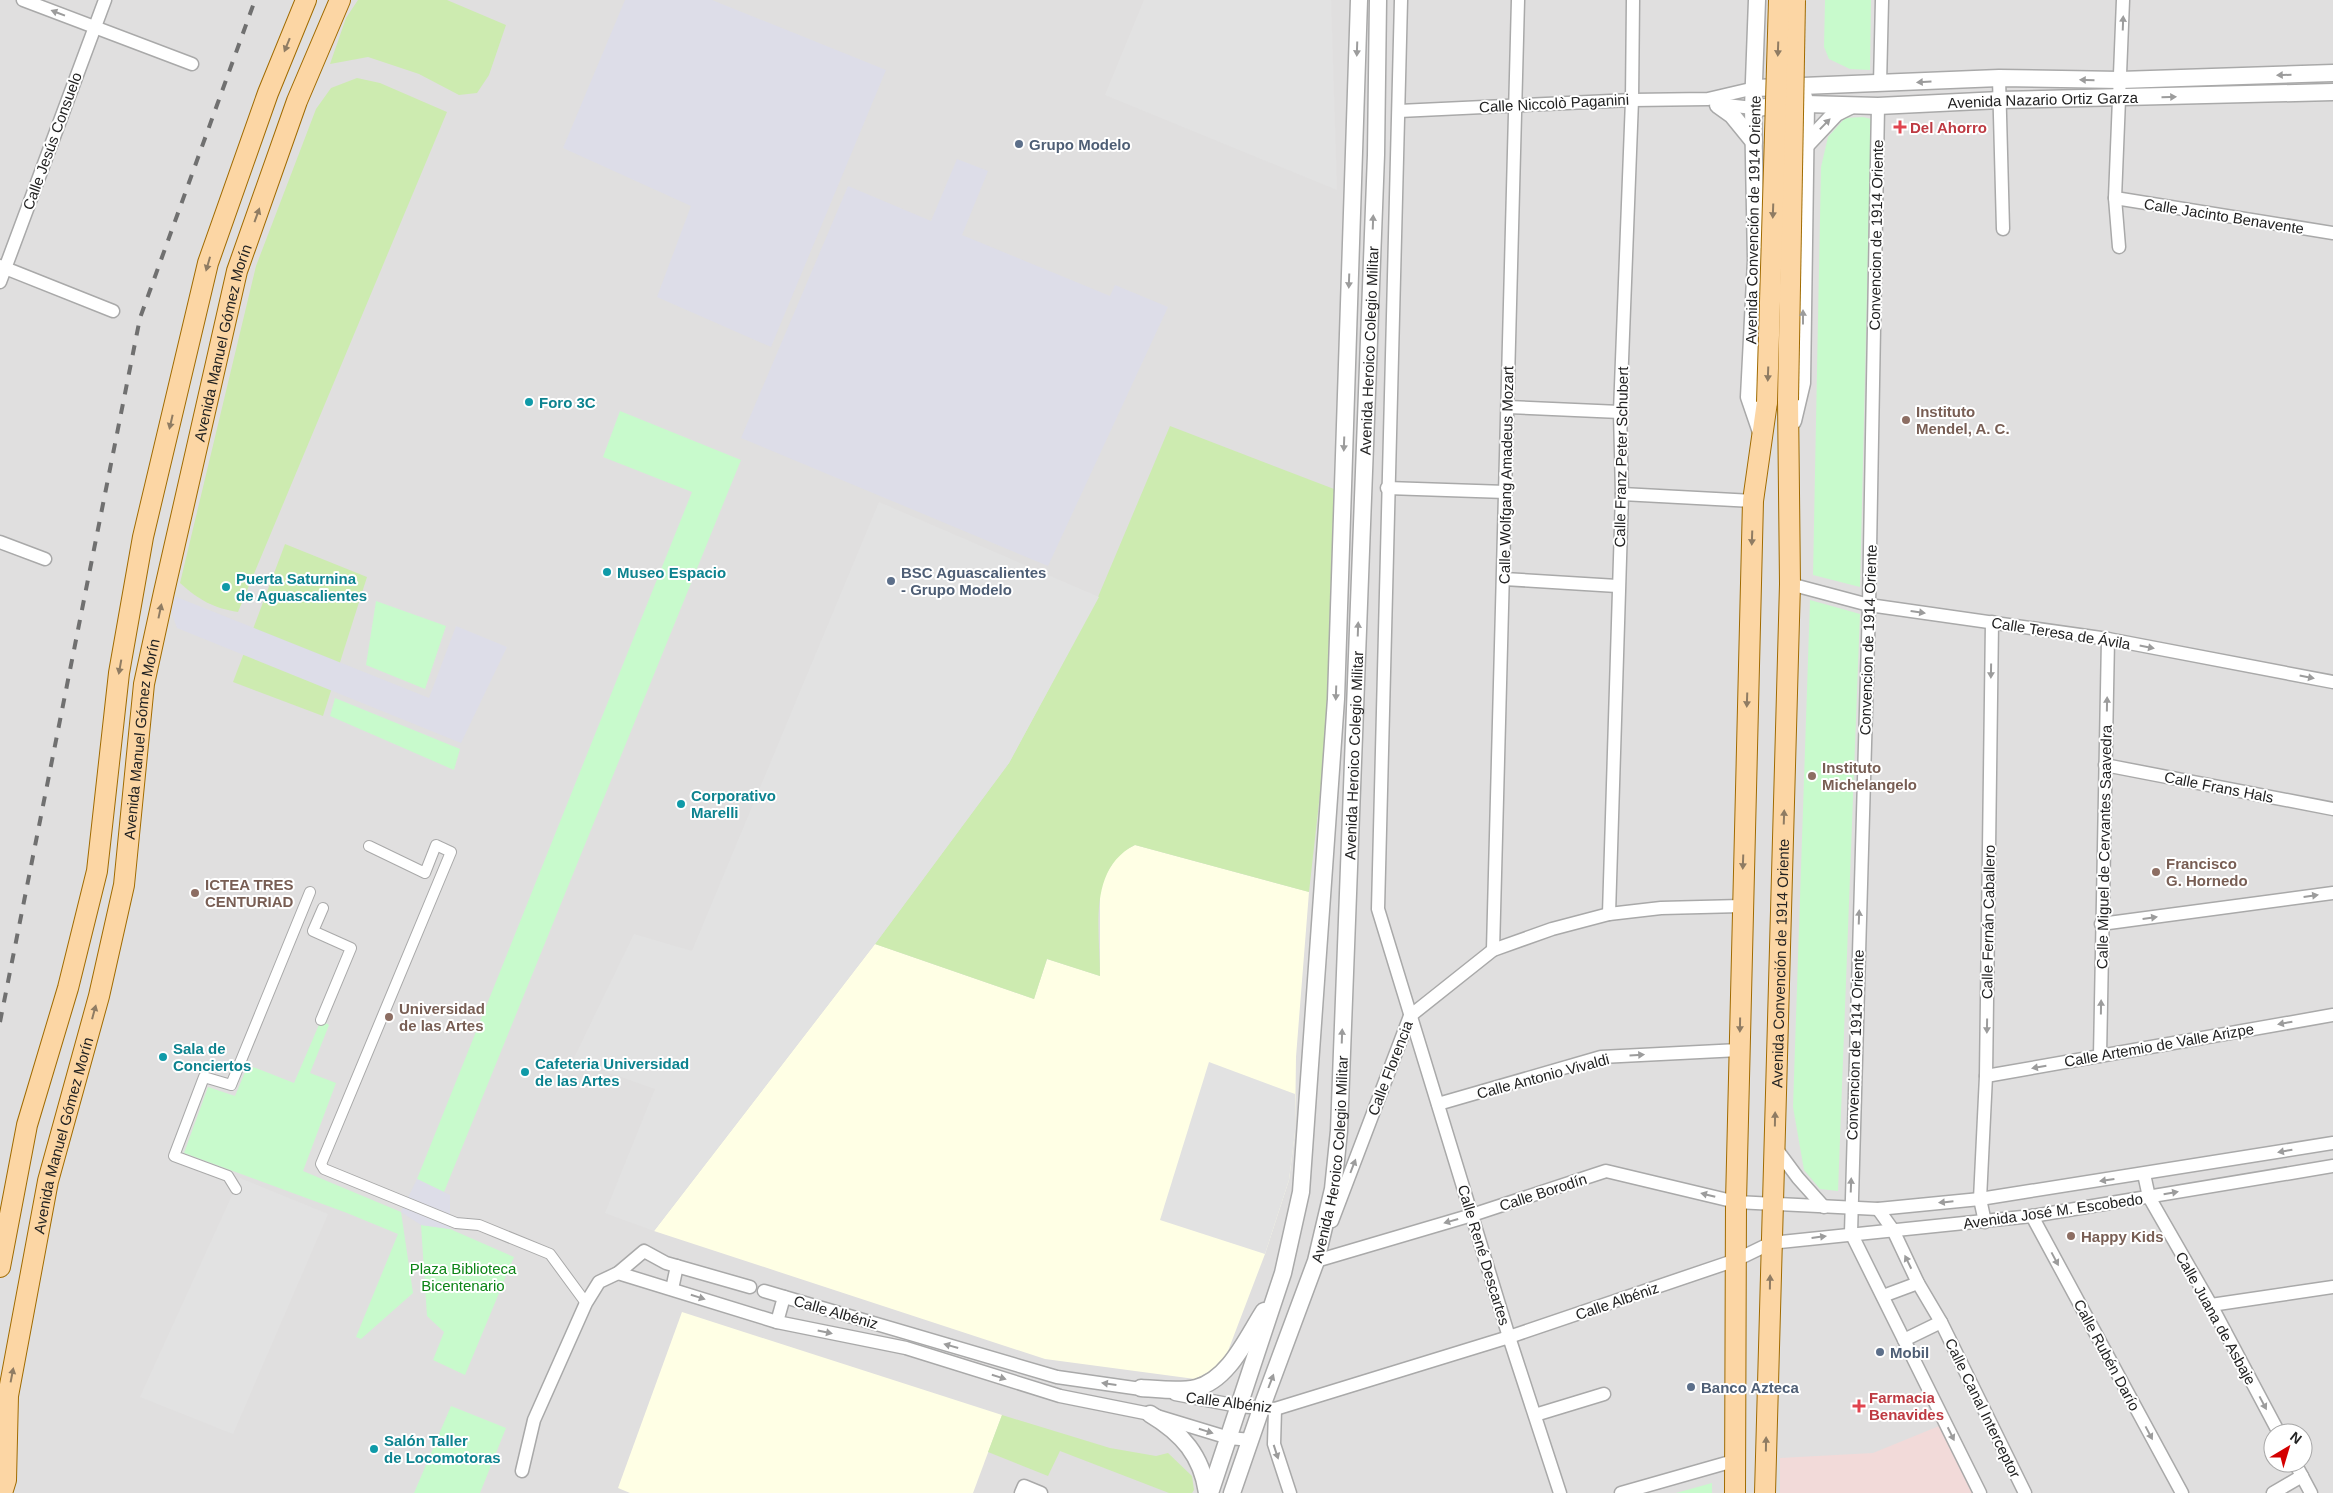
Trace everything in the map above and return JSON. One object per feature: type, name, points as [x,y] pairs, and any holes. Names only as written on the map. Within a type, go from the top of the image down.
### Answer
[{"type":"main road","name":"Avenida Manuel Gómez Morín","points":[[0,1267],[27,1125],[68,988],[98,870],[119,673],[143,537],[208,263],[268,93],[306,0]]},
{"type":"main road","name":"Avenida Manuel Gómez Morín","points":[[2,1493],[6,1480],[8,1396],[48,1181],[98,996],[124,885],[144,684],[237,270],[297,101],[340,0]]},
{"type":"main road","name":"Avenida Convención de 1914 Oriente","points":[[1735,1493],[1736,1202],[1753,501],[1767,402],[1779,0]]},
{"type":"main road","name":"Avenida Convención de 1914 Oriente","points":[[1765,1493],[1790,584],[1790,434],[1788,400],[1795,0]]},
{"type":"main road","points":[[268,93],[297,101]]},
{"type":"street","points":[[23,0],[192,64]]},
{"type":"street","name":"Calle Jesús Consuelo","points":[[0,282],[3,267],[104,0]]},
{"type":"street","name":"Avenida Heroico Colegio Militar","points":[[1208,1493],[1229,1438],[1278,1288],[1297,1220],[1301,1192],[1307,1082],[1336,699],[1358,0]]},
{"type":"street","name":"Avenida Heroico Colegio Militar","points":[[1232,1493],[1252,1440],[1268,1409],[1316,1260],[1332,1189],[1339,1131],[1376,155],[1378,0]]},
{"type":"street","name":"Avenida Heroico Colegio Militar","points":[[1401,0],[1387,488],[1378,909],[1410,1016]]},
{"type":"street","name":"Calle Wolfgang Amadeus Mozart","points":[[1493,950],[1518,0]]},
{"type":"street","name":"Calle Franz Peter Schubert","points":[[1609,914],[1617,586],[1622,494],[1620,412],[1632,100],[1633,0]]},
{"type":"street","name":"Avenida Convención de 1914 Oriente","points":[[1757,0],[1753,108],[1756,260],[1749,397],[1762,437]]},
{"type":"street","name":"Avenida Convención de 1914 Oriente","points":[[1790,434],[1802,383],[1806,104],[1801,87],[1804,0]]},
{"type":"street","points":[[1880,84],[1882,0]]},
{"type":"street","points":[[2119,247],[2115,198],[2123,0]]},
{"type":"street","name":"Avenida Nazario Ortiz Garza","points":[[1755,88],[2000,78],[2120,80],[2333,73]]},
{"type":"street","points":[[2000,78],[2003,229]]},
{"type":"street","name":"Calle Niccolò Paganini","points":[[1713,102],[1755,88]]},
{"type":"street","name":"Avenida Nazario Ortiz Garza","points":[[1753,108],[1806,104],[1878,106],[2000,100],[2333,92]]},
{"type":"street","name":"Calle Niccolò Paganini","points":[[1399,111],[1632,100],[1713,102],[1753,108]]},
{"type":"street","points":[[1713,102],[1732,114],[1754,142]]},
{"type":"street","points":[[1804,147],[1836,113],[1850,106]]},
{"type":"street","name":"Convencion de 1914 Oriente","points":[[1851,1233],[1850,1209],[1869,605],[1878,106]]},
{"type":"street","name":"Calle Jacinto Benavente","points":[[2115,198],[2333,233]]},
{"type":"street","points":[[3,267],[113,310]]},
{"type":"street","points":[[1508,408],[1620,412]]},
{"type":"street","points":[[1387,488],[1506,492]]},
{"type":"street","points":[[1622,494],[1753,501]]},
{"type":"street","points":[[0,542],[45,559]]},
{"type":"street","points":[[1504,579],[1617,586]]},
{"type":"street","name":"Calle Teresa de Ávila","points":[[1790,584],[1869,605],[2108,639],[2333,682]]},
{"type":"street","name":"Calle Fernán Caballero","points":[[1985,1222],[1980,1199],[1986,1076],[1992,622]]},
{"type":"street","name":"Calle Miguel de Cervantes Saavedra","points":[[2100,1056],[2108,639]]},
{"type":"street","name":"Calle Frans Hals","points":[[2105,765],[2333,809]]},
{"type":"street","points":[[369,846],[425,873],[436,845],[451,852],[321,1164],[324,1169],[456,1223],[479,1225],[550,1254],[586,1303]]},
{"type":"street","points":[[236,1189],[228,1176],[174,1156],[204,1077],[231,1085],[310,892]]},
{"type":"street","points":[[2102,924],[2333,893]]},
{"type":"street","name":"Calle Florencia","points":[[1316,1260],[1410,1016],[1493,950],[1552,929],[1609,914],[1661,908],[1742,906]]},
{"type":"street","points":[[321,1020],[351,948],[314,931],[323,908]]},
{"type":"street","name":"Calle Artemio de Valle Arizpe","points":[[1986,1076],[2333,1015]]},
{"type":"street","name":"Calle René Descartes","points":[[1410,1016],[1509,1337],[1560,1493]]},
{"type":"street","name":"Calle Antonio Vivaldi","points":[[1438,1104],[1602,1057],[1740,1050]]},
{"type":"street","name":"Avenida José M. Escobedo","points":[[1773,1202],[1850,1209],[1878,1209],[1980,1199],[2333,1143]]},
{"type":"street","points":[[1774,1146],[1798,1178],[1824,1207]]},
{"type":"street","name":"Avenida José M. Escobedo","points":[[1771,1243],[1851,1233],[1985,1222],[2032,1216],[2333,1166]]},
{"type":"street","name":"Calle Borodín","points":[[1316,1260],[1472,1215],[1606,1171],[1736,1202],[1773,1202]]},
{"type":"street","name":"Calle Juana de Asbaje","points":[[2144,1174],[2149,1197],[2211,1305],[2274,1423]]},
{"type":"street","name":"Calle Canal Interceptor","points":[[1878,1209],[1893,1230],[1918,1283],[1941,1322],[2025,1493]]},
{"type":"street","name":"Calle Rubén Darío","points":[[2032,1216],[2182,1493]]},
{"type":"street","points":[[1851,1233],[1980,1493]]},
{"type":"street","name":"Calle Albéniz","points":[[764,1291],[1057,1377],[1142,1388],[1238,1406],[1268,1409],[1509,1337],[1736,1260],[1771,1243]]},
{"type":"street","points":[[522,1471],[534,1420],[586,1303],[599,1282],[618,1273],[644,1251],[657,1260],[750,1287]]},
{"type":"street","points":[[672,1289],[678,1266]]},
{"type":"street","name":"Calle Albéniz","points":[[618,1273],[777,1322],[906,1348],[1060,1396],[1150,1414],[1229,1438],[1252,1440]]},
{"type":"street","points":[[1883,1296],[1918,1283]]},
{"type":"street","points":[[2211,1305],[2333,1287]]},
{"type":"street","points":[[1142,1388],[1182,1390],[1197,1388],[1212,1381],[1224,1370],[1243,1345],[1278,1288]]},
{"type":"street","points":[[777,1322],[784,1297]]},
{"type":"street","name":"Calle Canal Interceptor","points":[[1904,1340],[1941,1322]]},
{"type":"street","points":[[1535,1415],[1604,1394]]},
{"type":"street","points":[[1268,1409],[1274,1444],[1290,1493]]},
{"type":"street","points":[[1150,1414],[1184,1438],[1197,1457],[1205,1478],[1208,1493]]},
{"type":"street","points":[[1621,1493],[1736,1460]]},
{"type":"street","points":[[2300,1473],[2311,1493]]},
{"type":"street","points":[[2273,1493],[2302,1476]]},
{"type":"street","points":[[1022,1490],[1041,1493]]},
{"type":"shaded area","points":[[0,0],[2333,0],[2333,1493],[0,1493]]},
{"type":"shaded area","points":[[625,0],[712,0],[886,70],[771,347],[657,297],[691,206],[563,148]]},
{"type":"shaded area","points":[[1144,0],[1331,0],[1337,190],[1105,95]]},
{"type":"shaded area","points":[[957,159],[988,171],[962,235],[1110,296],[1115,285],[1168,307],[1048,566],[741,438],[848,186],[931,221]]},
{"type":"shaded area","points":[[879,502],[1099,597],[1009,763],[875,944],[654,1231],[605,1213],[655,1089],[573,1060],[634,934],[692,951]]},
{"type":"shaded area","points":[[164,592],[429,698],[456,626],[507,647],[461,743],[177,628]]},
{"type":"shaded area","points":[[1135,845],[1309,892],[1296,1057],[1295,1132],[1289,1180],[1265,1254],[1228,1351],[1221,1362],[1210,1371],[1195,1379],[1045,1359],[654,1231],[875,944],[1034,999],[1047,959],[1100,976],[1100,892],[1104,878],[1114,861],[1122,852]]},
{"type":"shaded area","points":[[1209,1062],[1295,1094],[1295,1132],[1289,1180],[1265,1254],[1160,1220]]},
{"type":"shaded area","points":[[240,1178],[328,1214],[233,1434],[140,1397]]},
{"type":"shaded area","points":[[417,1179],[450,1195],[450,1229],[421,1225],[401,1212]]},
{"type":"shaded area","points":[[682,1312],[1002,1415],[973,1493],[630,1493],[618,1488]]},
{"type":"shaded area","points":[[1944,1424],[1978,1493],[1780,1493],[1780,1458],[1873,1453]]},
{"type":"green space","points":[[358,0],[447,0],[506,25],[489,75],[477,93],[459,95],[419,74],[368,57],[330,64],[346,18]]},
{"type":"green space","points":[[1825,0],[1871,0],[1870,70],[1850,69],[1829,59],[1824,47]]},
{"type":"green space","points":[[357,78],[380,83],[447,112],[238,612],[229,610],[207,602],[180,583],[256,266],[316,109],[331,88]]},
{"type":"green space","points":[[1863,117],[1871,119],[1860,587],[1813,575],[1821,167],[1828,137],[1845,118]]},
{"type":"green space","points":[[620,411],[741,460],[444,1192],[417,1179],[692,492],[603,457]]},
{"type":"green space","points":[[1170,426],[1334,489],[1326,740],[1309,892],[1135,845],[1120,856],[1109,869],[1103,885],[1098,922],[1100,976],[1047,959],[1034,999],[875,944],[1009,763],[1098,597]]},
{"type":"green space","points":[[285,544],[367,577],[323,716],[233,682]]},
{"type":"green space","points":[[1810,600],[1860,614],[1838,1191],[1820,1189],[1804,1170],[1793,1107]]},
{"type":"green space","points":[[376,601],[446,626],[425,689],[366,665]]},
{"type":"green space","points":[[335,698],[460,749],[454,770],[330,716]]},
{"type":"green space","points":[[321,1020],[329,1025],[310,1073],[336,1083],[303,1171],[401,1212],[413,1293],[361,1339],[356,1337],[398,1234],[347,1213],[184,1153],[208,1087],[235,1096],[248,1065],[294,1083]]},
{"type":"green space","name":"Plaza Biblioteca Bicentenario","points":[[421,1225],[450,1229],[514,1257],[465,1375],[433,1360],[444,1332],[427,1316]]},
{"type":"green space","points":[[451,1406],[506,1428],[480,1493],[414,1493]]},
{"type":"green space","points":[[1002,1415],[1110,1448],[1156,1456],[1168,1453],[1192,1476],[1194,1490],[1192,1493],[1169,1493],[1060,1451],[1048,1476],[988,1452]]},
{"type":"green space","points":[[1712,1483],[1712,1493],[1676,1493]]},
{"type":"railway","points":[[0,1022],[140,318],[255,0]]},
{"type":"place","name":"Del Ahorro","points":[[1900,127]]},
{"type":"place","name":"Grupo Modelo","points":[[1019,144]]},
{"type":"place","name":"Foro 3C","points":[[529,402]]},
{"type":"place","name":"Instituto Mendel, A. C.","points":[[1906,420]]},
{"type":"place","name":"Museo Espacio","points":[[607,572]]},
{"type":"place","name":"BSC Aguascalientes - Grupo Modelo","points":[[891,581]]},
{"type":"place","name":"Puerta Saturnina de Aguascalientes","points":[[226,587]]},
{"type":"place","name":"Instituto Michelangelo","points":[[1812,776]]},
{"type":"place","name":"Corporativo Marelli","points":[[681,804]]},
{"type":"place","name":"Francisco G. Hornedo","points":[[2156,872]]},
{"type":"place","name":"ICTEA TRES CENTURIAD","points":[[195,893]]},
{"type":"place","name":"Universidad de las Artes","points":[[389,1017]]},
{"type":"place","name":"Sala de Conciertos","points":[[163,1057]]},
{"type":"place","name":"Cafeteria Universidad de las Artes","points":[[525,1072]]},
{"type":"place","name":"Happy Kids","points":[[2071,1236]]},
{"type":"place","name":"Mobil","points":[[1880,1352]]},
{"type":"place","name":"Banco Azteca","points":[[1691,1387]]},
{"type":"place","name":"Farmacia Benavides","points":[[1859,1406]]},
{"type":"place","name":"Salón Taller de Locomotoras","points":[[374,1449]]}]
